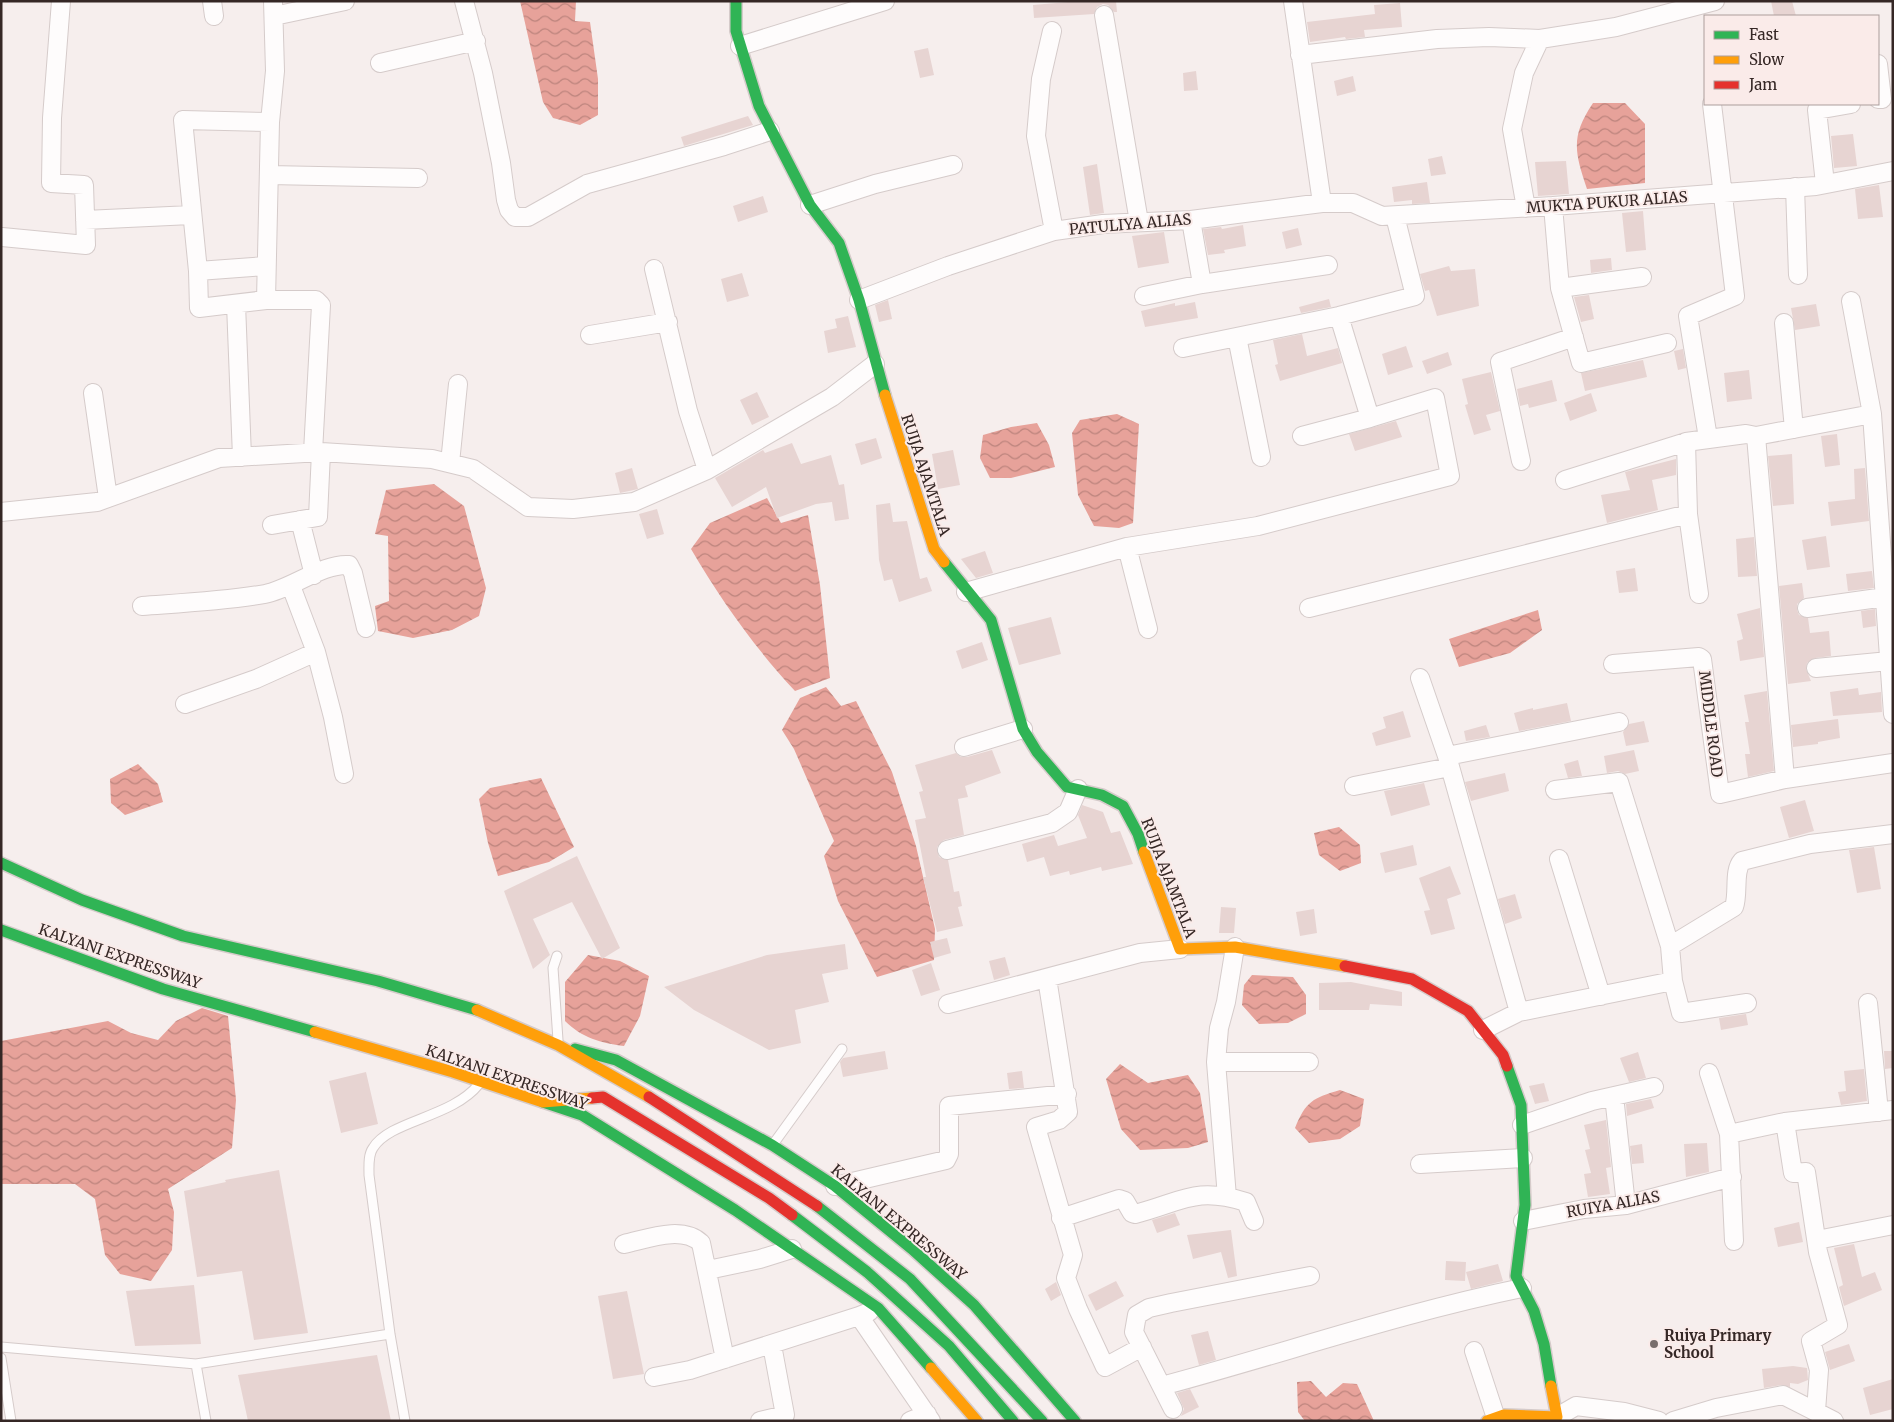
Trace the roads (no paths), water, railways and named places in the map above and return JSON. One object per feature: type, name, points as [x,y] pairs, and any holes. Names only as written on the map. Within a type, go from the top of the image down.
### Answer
[{"type":"main road","name":"RUIJA AJAMTALA","points":[[736,1],[736,31],[759,106],[770,131],[810,205],[839,243],[859,300],[875,364],[934,549],[966,592],[991,620],[1023,729],[1037,752],[1067,787],[1102,794],[1123,806],[1138,834],[1153,880],[1180,949],[1235,947],[1412,979],[1468,1011],[1503,1055],[1521,1105],[1525,1204],[1516,1276],[1534,1312],[1544,1344],[1557,1417]]},
{"type":"main road","name":"KALYANI EXPRESSWAY","points":[[1,864],[82,900],[182,936],[378,981],[476,1010],[558,1045],[646,1095],[808,1199],[910,1279],[1042,1421]]},
{"type":"main road","name":"KALYANI EXPRESSWAY","points":[[1,930],[164,989],[481,1081],[582,1116],[735,1210],[878,1308],[977,1421]]},
{"type":"main road","name":"KALYANI EXPRESSWAY","points":[[558,1045],[616,1060],[772,1145],[835,1186],[912,1249],[974,1305],[1075,1421]]},
{"type":"main road","name":"KALYANI EXPRESSWAY","points":[[543,1102],[603,1097],[769,1198],[867,1272],[949,1346],[1013,1421]]},
{"type":"main road","points":[[1491,1419],[1504,1415],[1557,1417]]},
{"type":"street","points":[[2,237],[86,245],[84,185],[51,183],[52,118],[61,1]]},
{"type":"street","points":[[266,300],[270,122],[275,71],[273,8],[345,1]]},
{"type":"street","points":[[464,1],[476,41],[501,163],[506,200],[509,210],[516,216],[528,217],[588,184],[724,146],[770,131]]},
{"type":"street","points":[[740,46],[885,1]]},
{"type":"street","points":[[1293,1],[1322,203]]},
{"type":"street","points":[[1300,55],[1437,39],[1489,37],[1540,39],[1616,27],[1715,1]]},
{"type":"street","points":[[1104,15],[1139,222]]},
{"type":"street","points":[[1052,30],[1041,78],[1036,136],[1054,231]]},
{"type":"street","points":[[1526,208],[1512,130],[1524,73],[1540,39]]},
{"type":"street","points":[[380,63],[476,41]]},
{"type":"street","points":[[1879,72],[1882,98],[1879,99]]},
{"type":"street","points":[[1708,438],[1688,316],[1735,296],[1712,105]]},
{"type":"street","points":[[1825,184],[1817,110],[1845,105]]},
{"type":"street","points":[[270,122],[183,120],[198,271],[199,308],[266,300],[316,300],[321,305],[317,452],[318,517],[272,525]]},
{"type":"street","points":[[810,205],[875,184],[954,165]]},
{"type":"street","name":"MUKTA PUKUR ALIAS","points":[[1322,203],[1352,203],[1382,216],[1395,216],[1795,188],[1893,170]]},
{"type":"street","points":[[269,175],[418,178]]},
{"type":"street","points":[[1795,188],[1798,275]]},
{"type":"street","name":"PATULIYA ALIAS","points":[[859,300],[948,266],[1054,231],[1103,224],[1191,220],[1322,203]]},
{"type":"street","points":[[1553,206],[1560,288],[1581,363],[1667,343]]},
{"type":"street","points":[[85,220],[191,215]]},
{"type":"street","points":[[1183,348],[1339,316],[1416,296],[1395,216]]},
{"type":"street","points":[[1191,220],[1202,284]]},
{"type":"street","points":[[1144,296],[1202,284],[1328,265]]},
{"type":"street","points":[[198,271],[266,266]]},
{"type":"street","points":[[654,269],[688,411],[707,470]]},
{"type":"street","points":[[1560,288],[1642,277]]},
{"type":"street","points":[[1851,300],[1872,414],[1886,522],[1885,597],[1893,714]]},
{"type":"street","points":[[236,304],[242,457]]},
{"type":"street","points":[[1339,316],[1370,418]]},
{"type":"street","points":[[590,334],[668,322]]},
{"type":"street","points":[[1784,323],[1794,429]]},
{"type":"street","points":[[1237,337],[1261,457]]},
{"type":"street","points":[[1521,461],[1500,362],[1574,337]]},
{"type":"street","points":[[1,512],[97,502],[219,458],[317,452],[432,459],[473,469],[528,507],[572,510],[634,502],[707,470],[832,397],[875,364]]},
{"type":"street","points":[[450,464],[458,384]]},
{"type":"street","points":[[93,393],[108,498]]},
{"type":"street","points":[[966,592],[1127,548],[1258,526],[1450,476],[1435,398],[1302,436]]},
{"type":"street","points":[[1565,480],[1686,442],[1746,434],[1756,436],[1872,414]]},
{"type":"street","points":[[1756,436],[1785,779]]},
{"type":"street","points":[[1686,442],[1688,514],[1698,594]]},
{"type":"street","points":[[1309,608],[1688,514]]},
{"type":"street","points":[[300,520],[314,575]]},
{"type":"street","points":[[1127,548],[1148,629]]},
{"type":"street","points":[[142,606],[266,594],[291,586],[338,566],[349,565],[352,568],[366,628]]},
{"type":"street","points":[[291,586],[316,652],[333,716],[344,774]]},
{"type":"street","points":[[1807,608],[1885,597]]},
{"type":"street","points":[[185,704],[256,679],[316,652]]},
{"type":"street","name":"MIDDLE ROAD","points":[[1613,664],[1699,657],[1704,663],[1720,794],[1785,779],[1893,763]]},
{"type":"street","points":[[1816,668],[1889,661]]},
{"type":"street","points":[[1420,678],[1448,761],[1519,1012]]},
{"type":"street","points":[[1354,786],[1448,761],[1619,722]]},
{"type":"street","points":[[964,747],[1023,729]]},
{"type":"street","points":[[1555,790],[1619,782],[1670,946],[1673,982],[1681,1014],[1747,1003]]},
{"type":"street","points":[[947,850],[1052,823],[1068,812],[1078,789]]},
{"type":"street","points":[[1670,946],[1734,907],[1737,897],[1737,870],[1742,861],[1810,844],[1893,834]]},
{"type":"street","points":[[1559,858],[1600,996]]},
{"type":"street","points":[[1227,1197],[1216,1062],[1219,1028],[1226,1002],[1235,947]]},
{"type":"street","points":[[948,1004],[1140,953],[1180,949]]},
{"type":"street","points":[[1046,978],[1067,1094],[1068,1112],[1066,1116],[1059,1120],[1036,1127],[1073,1255],[1066,1278],[1105,1367],[1142,1347]]},
{"type":"street","points":[[1483,1030],[1519,1012],[1673,982]]},
{"type":"street","points":[[1729,1134],[1785,1122],[1886,1111],[1868,1004]]},
{"type":"street","points":[[1216,1062],[1309,1062]]},
{"type":"street","points":[[1709,1073],[1729,1134],[1734,1241]]},
{"type":"street","points":[[1522,1125],[1614,1096],[1654,1087]]},
{"type":"street","points":[[835,1186],[946,1160],[949,1154],[949,1106],[1067,1094]]},
{"type":"street","points":[[1614,1096],[1626,1205]]},
{"type":"street","points":[[1785,1122],[1793,1173],[1806,1172],[1817,1240],[1838,1325],[1811,1341],[1818,1370],[1816,1411]]},
{"type":"street","points":[[1420,1164],[1523,1158]]},
{"type":"street","name":"RUIYA ALIAS","points":[[1523,1221],[1584,1209],[1626,1205],[1732,1177]]},
{"type":"street","points":[[1061,1218],[1119,1199],[1125,1202],[1132,1213],[1135,1214],[1197,1194],[1227,1197],[1246,1202],[1254,1221]]},
{"type":"street","points":[[1817,1240],[1893,1225]]},
{"type":"street","points":[[624,1244],[682,1233],[694,1236],[701,1243],[726,1359]]},
{"type":"street","points":[[708,1270],[792,1249]]},
{"type":"street","points":[[1173,1409],[1134,1332],[1137,1315],[1149,1308],[1310,1276]]},
{"type":"street","points":[[1162,1386],[1269,1357],[1461,1300],[1522,1288]]},
{"type":"street","points":[[654,1378],[772,1345],[878,1308]]},
{"type":"street","points":[[859,1316],[929,1417],[910,1421]]},
{"type":"street","points":[[760,1421],[785,1415],[772,1345]]},
{"type":"street","points":[[1474,1351],[1491,1419]]},
{"type":"street","points":[[1673,1421],[1716,1408],[1783,1395],[1834,1421]]},
{"type":"street","points":[[1557,1417],[1576,1406],[1624,1412],[1659,1421]]},
{"type":"lane","points":[[557,956],[553,968],[558,1045]]},
{"type":"lane","points":[[772,1145],[842,1049]]},
{"type":"lane","points":[[405,1421],[390,1334],[369,1174],[372,1148],[392,1132],[454,1106],[470,1096],[481,1081]]},
{"type":"lane","points":[[1,1346],[196,1364],[390,1334]]},
{"type":"lane","points":[[1,1358],[11,1421]]},
{"type":"lane","points":[[196,1364],[206,1421]]},
{"type":"water","points":[[520,1],[576,1],[575,21],[590,22],[598,79],[598,115],[580,125],[553,118],[543,102]]},
{"type":"water","points":[[1593,103],[1625,103],[1645,124],[1645,183],[1587,189],[1580,165],[1577,145],[1581,126]]},
{"type":"water","points":[[1117,414],[1139,424],[1133,523],[1119,528],[1094,526],[1078,495],[1072,433],[1080,420]]},
{"type":"water","points":[[1037,423],[1049,445],[1055,467],[1011,478],[990,478],[980,458],[983,435],[1011,427]]},
{"type":"water","points":[[434,484],[464,506],[486,588],[479,616],[452,630],[413,638],[378,631],[375,606],[389,601],[388,536],[375,534],[386,490]]},
{"type":"water","points":[[767,498],[781,523],[808,515],[820,585],[830,678],[795,691],[739,623],[691,549],[710,523]]},
{"type":"water","points":[[1538,610],[1542,630],[1510,653],[1459,667],[1449,639]]},
{"type":"water","points":[[826,687],[841,706],[856,701],[892,772],[916,846],[935,929],[934,960],[877,977],[838,901],[824,856],[834,841],[794,749],[782,730],[800,698]]},
{"type":"water","points":[[138,764],[158,784],[163,802],[125,815],[111,803],[110,779]]},
{"type":"water","points":[[541,778],[574,847],[549,862],[498,876],[488,843],[479,799],[490,788]]},
{"type":"water","points":[[1339,827],[1360,845],[1361,863],[1340,871],[1319,855],[1314,833]]},
{"type":"water","points":[[588,955],[620,961],[649,976],[640,1016],[624,1046],[592,1039],[578,1032],[565,1021],[565,982]]},
{"type":"water","points":[[1252,975],[1293,977],[1306,995],[1306,1014],[1288,1023],[1259,1024],[1242,1005],[1244,985]]},
{"type":"water","points":[[202,1008],[228,1016],[236,1100],[232,1148],[168,1189],[174,1212],[172,1250],[151,1281],[120,1274],[105,1255],[95,1199],[75,1184],[1,1184],[1,1041],[108,1021],[131,1033],[158,1040],[176,1021]]},
{"type":"water","points":[[1120,1064],[1148,1083],[1188,1075],[1200,1093],[1208,1142],[1188,1148],[1140,1150],[1121,1129],[1106,1079]]},
{"type":"water","points":[[1340,1090],[1364,1099],[1360,1126],[1340,1139],[1309,1143],[1295,1128],[1303,1112],[1317,1098]]},
{"type":"water","points":[[1311,1381],[1326,1397],[1343,1383],[1357,1384],[1374,1421],[1305,1421],[1298,1412],[1297,1382]]},
{"type":"place","name":"Ruiya Primary School","points":[[1654,1344]]}]
